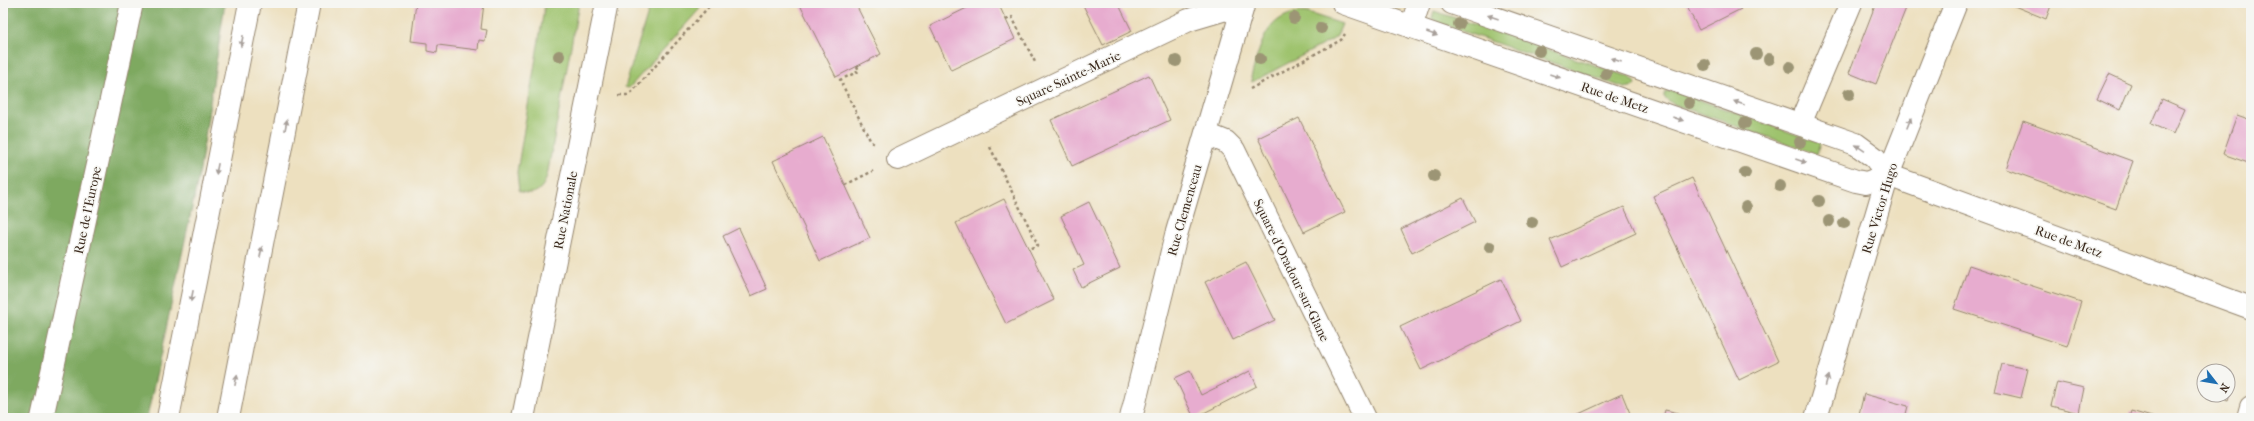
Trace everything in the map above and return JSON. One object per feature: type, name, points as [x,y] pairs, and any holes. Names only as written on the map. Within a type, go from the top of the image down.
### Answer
[{"type":"main road","name":"Rue de l'Europe","points":[[42,418],[132,3]]},
{"type":"main road","points":[[168,418],[250,3]]},
{"type":"main road","points":[[228,418],[309,3]]},
{"type":"main road","name":"Rue Nationale","points":[[523,418],[607,3]]},
{"type":"main road","name":"Rue de Metz","points":[[1343,3],[1856,181],[1866,183],[1888,175],[2251,308]]},
{"type":"main road","points":[[1411,27],[1419,3]]},
{"type":"main road","points":[[1452,3],[1856,144],[1875,158],[1888,175]]},
{"type":"main road","points":[[1800,124],[1851,3]]},
{"type":"main road","name":"Rue Victor Hugo","points":[[1816,418],[1888,175],[1956,3]]},
{"type":"main road","name":"Square Sainte-Marie","points":[[898,159],[1189,20],[1226,9],[1242,9]]},
{"type":"main road","name":"Rue Clemenceau","points":[[1131,418],[1176,235],[1242,9]]},
{"type":"main road","points":[[1650,109],[1661,75]]},
{"type":"main road","name":"Square d'Oradour-sur-Glane","points":[[1206,134],[1226,142],[1234,150],[1365,418]]},
{"type":"main road","points":[[2248,418],[2251,408]]},
{"type":"path","points":[[618,95],[627,95],[632,92],[712,3]]},
{"type":"path","points":[[1006,20],[1012,17],[1048,88]]},
{"type":"path","points":[[1244,90],[1260,84],[1341,40],[1348,28]]},
{"type":"path","points":[[857,66],[859,71],[840,80],[871,142],[898,159]]},
{"type":"path","points":[[977,122],[1038,245],[1029,250]]},
{"type":"green space","points":[[3,3],[225,3],[200,170],[147,418],[3,418]]},
{"type":"green space","points":[[545,3],[579,3],[547,176],[543,185],[537,191],[533,193],[524,193],[519,191],[517,172]]},
{"type":"green space","points":[[651,3],[705,3],[629,88],[625,87]]},
{"type":"green space","points":[[1434,11],[1630,77],[1636,83],[1635,86],[1625,88],[1436,22],[1432,18]]},
{"type":"green space","points":[[1299,12],[1308,13],[1342,24],[1337,36],[1252,82],[1251,77],[1257,55],[1265,36],[1271,27],[1278,20],[1287,15]]},
{"type":"green space","points":[[1668,91],[1677,92],[1820,143],[1817,154],[1673,104],[1664,97],[1664,94]]},
{"type":"building","points":[[416,3],[484,3],[481,29],[487,30],[485,41],[479,40],[478,50],[438,45],[437,53],[427,51],[427,43],[411,41]]},
{"type":"building","points":[[799,3],[855,3],[881,54],[836,77]]},
{"type":"building","points":[[977,3],[998,3],[1015,39],[951,70],[930,26]]},
{"type":"building","points":[[1082,3],[1118,3],[1132,31],[1103,45]]},
{"type":"building","points":[[1685,3],[1738,3],[1741,9],[1699,30]]},
{"type":"building","points":[[1876,3],[1908,3],[1876,84],[1849,73]]},
{"type":"building","points":[[2007,3],[2052,3],[2046,19]]},
{"type":"building","points":[[2109,74],[2131,84],[2120,110],[2097,99]]},
{"type":"building","points":[[1149,75],[1170,120],[1072,166],[1051,120]]},
{"type":"building","points":[[2162,99],[2185,109],[2174,134],[2151,124]]},
{"type":"building","points":[[2237,115],[2251,120],[2251,164],[2223,154]]},
{"type":"building","points":[[1299,118],[1345,212],[1304,232],[1258,138]]},
{"type":"building","points":[[2023,121],[2133,161],[2116,209],[2006,169]]},
{"type":"building","points":[[823,137],[870,238],[820,261],[773,161]]},
{"type":"building","points":[[1692,178],[1778,361],[1739,380],[1653,196]]},
{"type":"building","points":[[1463,198],[1475,222],[1412,253],[1401,229]]},
{"type":"building","points":[[1004,199],[1054,300],[1006,324],[956,223]]},
{"type":"building","points":[[1089,202],[1120,268],[1081,287],[1073,270],[1084,265],[1061,216]]},
{"type":"building","points":[[1624,207],[1636,233],[1562,267],[1550,240]]},
{"type":"building","points":[[739,228],[767,289],[751,296],[723,236]]},
{"type":"building","points":[[1246,262],[1275,320],[1233,340],[1205,282]]},
{"type":"building","points":[[1969,265],[2081,302],[2067,346],[1954,309]]},
{"type":"building","points":[[1501,279],[1521,321],[1421,370],[1400,327]]},
{"type":"building","points":[[2002,364],[2028,369],[2021,398],[1995,392]]},
{"type":"building","points":[[1190,371],[1201,395],[1250,371],[1257,386],[1194,418],[1175,378]]},
{"type":"building","points":[[2057,382],[2084,388],[2079,413],[2051,406]]},
{"type":"building","points":[[1622,394],[1632,418],[1570,418]]},
{"type":"building","points":[[1864,394],[1908,406],[1905,418],[1858,418]]},
{"type":"building","points":[[1665,410],[1679,413],[1678,418],[1663,418]]},
{"type":"building","points":[[2131,411],[2155,418],[2129,418]]}]
